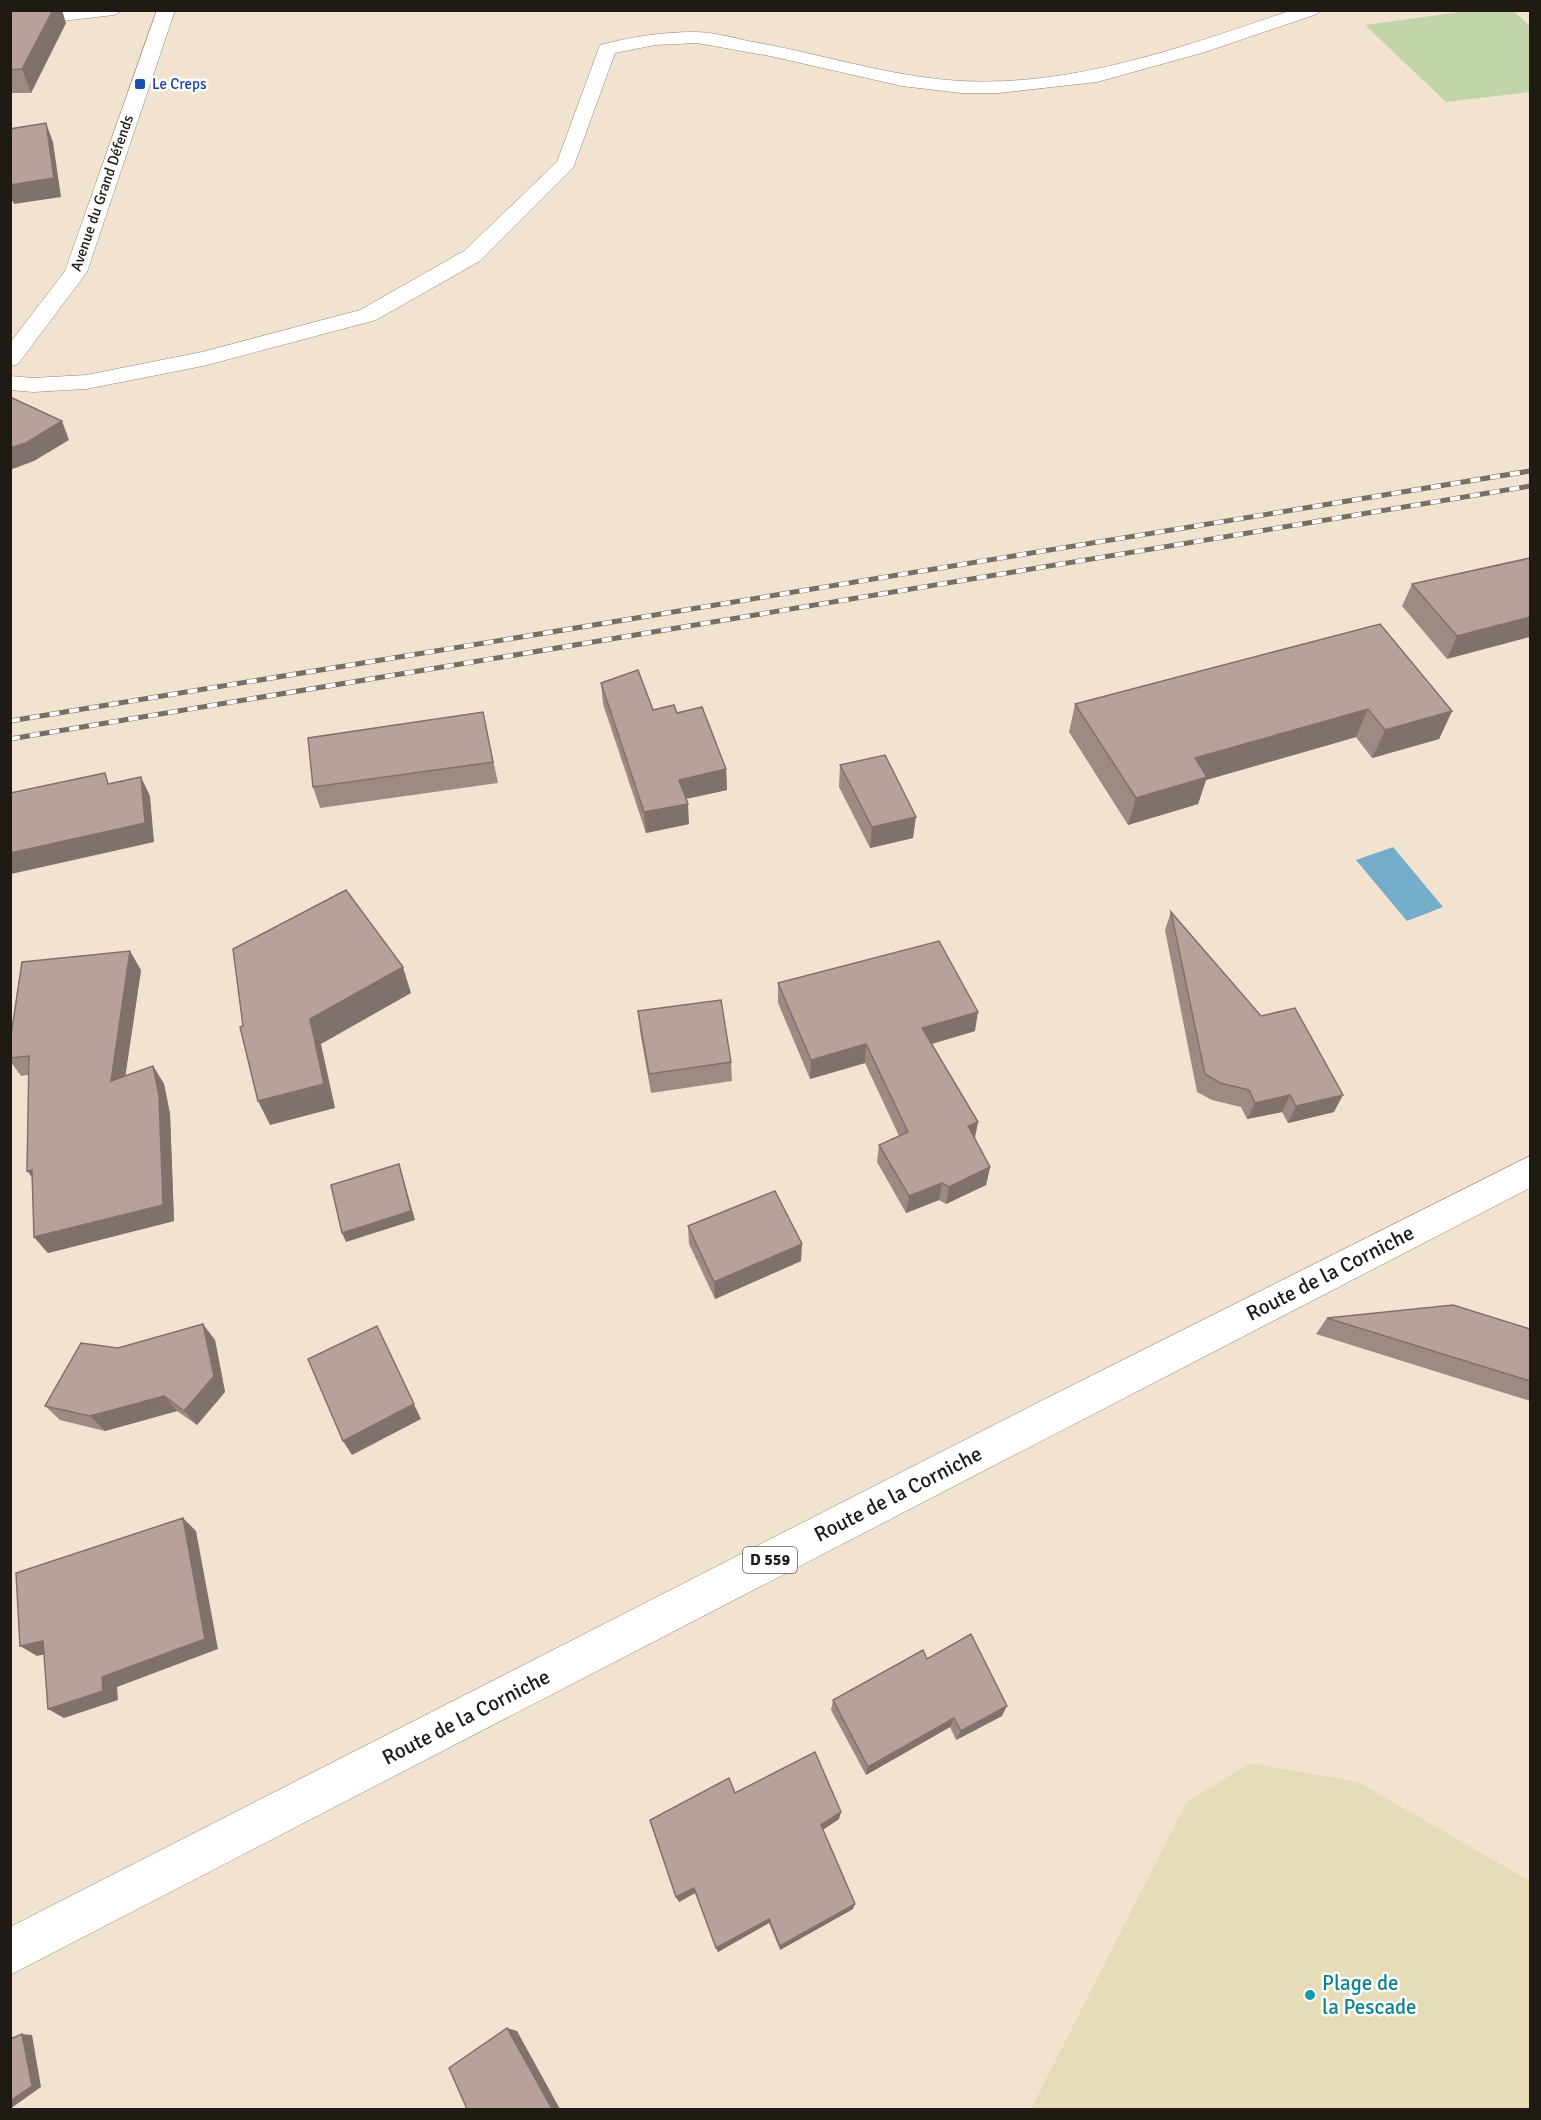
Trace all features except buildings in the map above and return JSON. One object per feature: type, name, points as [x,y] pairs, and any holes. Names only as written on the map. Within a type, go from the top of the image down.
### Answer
[{"type":"main road","points":[[10,22],[114,10]]},
{"type":"main road","name":"Avenue du Grand Défends","points":[[10,359],[76,272],[166,10]]},
{"type":"main road","points":[[10,383],[33,385],[86,382],[203,359],[368,315],[472,256],[566,164],[607,49],[655,39],[697,36],[902,80],[961,87],[999,87],[1097,76],[1198,48],[1311,10]]},
{"type":"main road","name":"Route de la Corniche","points":[[10,1952],[1530,1171]]},
{"type":"green space","points":[[1475,10],[1513,11],[1530,26],[1530,92],[1446,102],[1365,25]]},
{"type":"sand","name":"Plage de la Pescade","points":[[1250,1763],[1358,1782],[1530,1881],[1530,2109],[1031,2109],[1186,1803]]},
{"type":"water","points":[[1393,847],[1443,907],[1407,921],[1356,860]]},
{"type":"railway","points":[[10,721],[1530,471]]},
{"type":"railway","points":[[10,739],[1530,486]]},
{"type":"place","name":"Le Creps","points":[[140,84]]},
{"type":"place","name":"Plage de la Pescade","points":[[1310,1995]]}]
